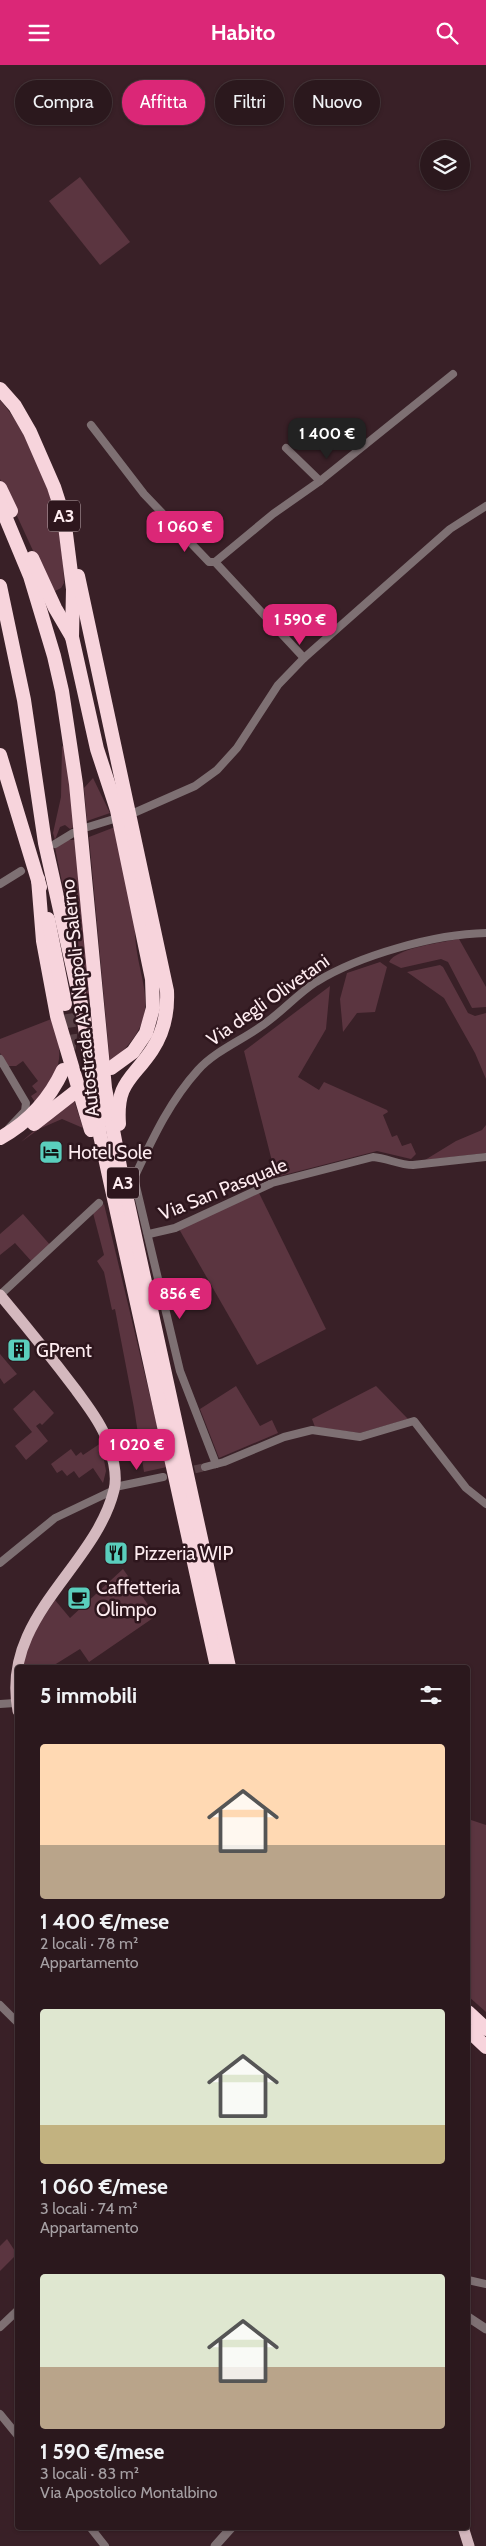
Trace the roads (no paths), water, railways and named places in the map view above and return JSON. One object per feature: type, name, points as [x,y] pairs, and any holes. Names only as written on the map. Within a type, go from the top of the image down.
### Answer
[{"type":"highway","name":"A3","points":[[0,389],[15,406],[37,446],[64,517],[102,680],[167,991],[168,1006],[162,1030],[152,1050],[132,1073],[121,1091],[118,1112],[128,1177]]},
{"type":"highway","name":"A3","points":[[0,487],[44,586],[72,637]]},
{"type":"highway","name":"Autostrada A3 Napoli-Salerno","points":[[0,504],[30,575],[44,620],[65,710],[80,819],[105,1088],[128,1177],[229,1665]]},
{"type":"highway","name":"A3","points":[[64,517],[72,589],[72,637],[97,749],[120,825],[154,995],[150,1021],[140,1044],[133,1052],[111,1068]]},
{"type":"highway","name":"Autostrada A3 Napoli-Salerno","points":[[0,586],[24,700],[80,998],[100,1135],[217,1665]]},
{"type":"highway","points":[[0,755],[48,917],[67,1014]]},
{"type":"highway","points":[[48,917],[50,844]]},
{"type":"highway","points":[[38,879],[43,941],[57,1016],[88,1120],[117,1238],[137,1300]]},
{"type":"highway","points":[[2,1140],[41,1107],[51,1094],[62,1070]]},
{"type":"highway","points":[[2,1140],[20,1135],[75,1092]]},
{"type":"highway","points":[[470,2013],[486,2029]]},
{"type":"highway","points":[[470,2032],[486,2047]]},
{"type":"main road","points":[[0,1295],[61,1370],[106,1436],[112,1456],[115,1488],[99,1525],[27,1625],[15,1659],[15,1665]]},
{"type":"main road","points":[[464,2530],[470,2546]]},
{"type":"street","points":[[91,425],[144,494],[209,562],[215,562],[273,514],[320,481],[453,374]]},
{"type":"street","points":[[286,448],[320,481]]},
{"type":"street","points":[[136,812],[195,786],[218,770],[237,748],[278,685],[304,658],[450,529],[486,506]]},
{"type":"street","points":[[215,562],[304,658]]},
{"type":"street","points":[[88,827],[114,819]]},
{"type":"street","points":[[50,844],[73,833]]},
{"type":"street","points":[[0,884],[21,871]]},
{"type":"street","name":"Via degli Olivetani","points":[[128,1177],[176,1096],[199,1069],[261,1027],[316,982],[342,967],[411,944],[460,934],[486,933]]},
{"type":"street","points":[[0,1059],[26,1103],[25,1111],[11,1123],[2,1140]]},
{"type":"street","name":"Via San Pasquale","points":[[149,1234],[175,1227],[272,1183],[373,1157],[382,1157],[402,1165],[413,1165],[486,1157]]},
{"type":"street","points":[[128,1177],[149,1234],[180,1371],[216,1464]]},
{"type":"street","points":[[0,1295],[99,1203]]},
{"type":"street","points":[[205,1467],[284,1437],[312,1429],[360,1437],[414,1421],[466,1488],[486,1504]]},
{"type":"street","points":[[0,1563],[55,1518],[115,1488],[163,1477]]},
{"type":"street","points":[[0,1704],[15,1707]]},
{"type":"street","points":[[0,2005],[15,2020]]},
{"type":"street","points":[[470,2281],[486,2285]]},
{"type":"street","points":[[0,2327],[15,2313]]},
{"type":"street","points":[[470,2318],[486,2329]]},
{"type":"street","points":[[0,2414],[15,2432]]},
{"type":"street","points":[[92,2530],[105,2546]]},
{"type":"street","points":[[215,2546],[229,2530]]},
{"type":"tunnel","points":[[67,1014],[70,1035],[68,1055]]},
{"type":"tunnel","points":[[183,1472],[205,1467]]},
{"type":"place","name":"Hotel Sole","points":[[51,1152]]},
{"type":"place","name":"GPrent","points":[[19,1350]]},
{"type":"place","name":"Pizzeria WIP","points":[[116,1553]]},
{"type":"place","name":"Caffetteria Olimpo","points":[[79,1598]]}]
